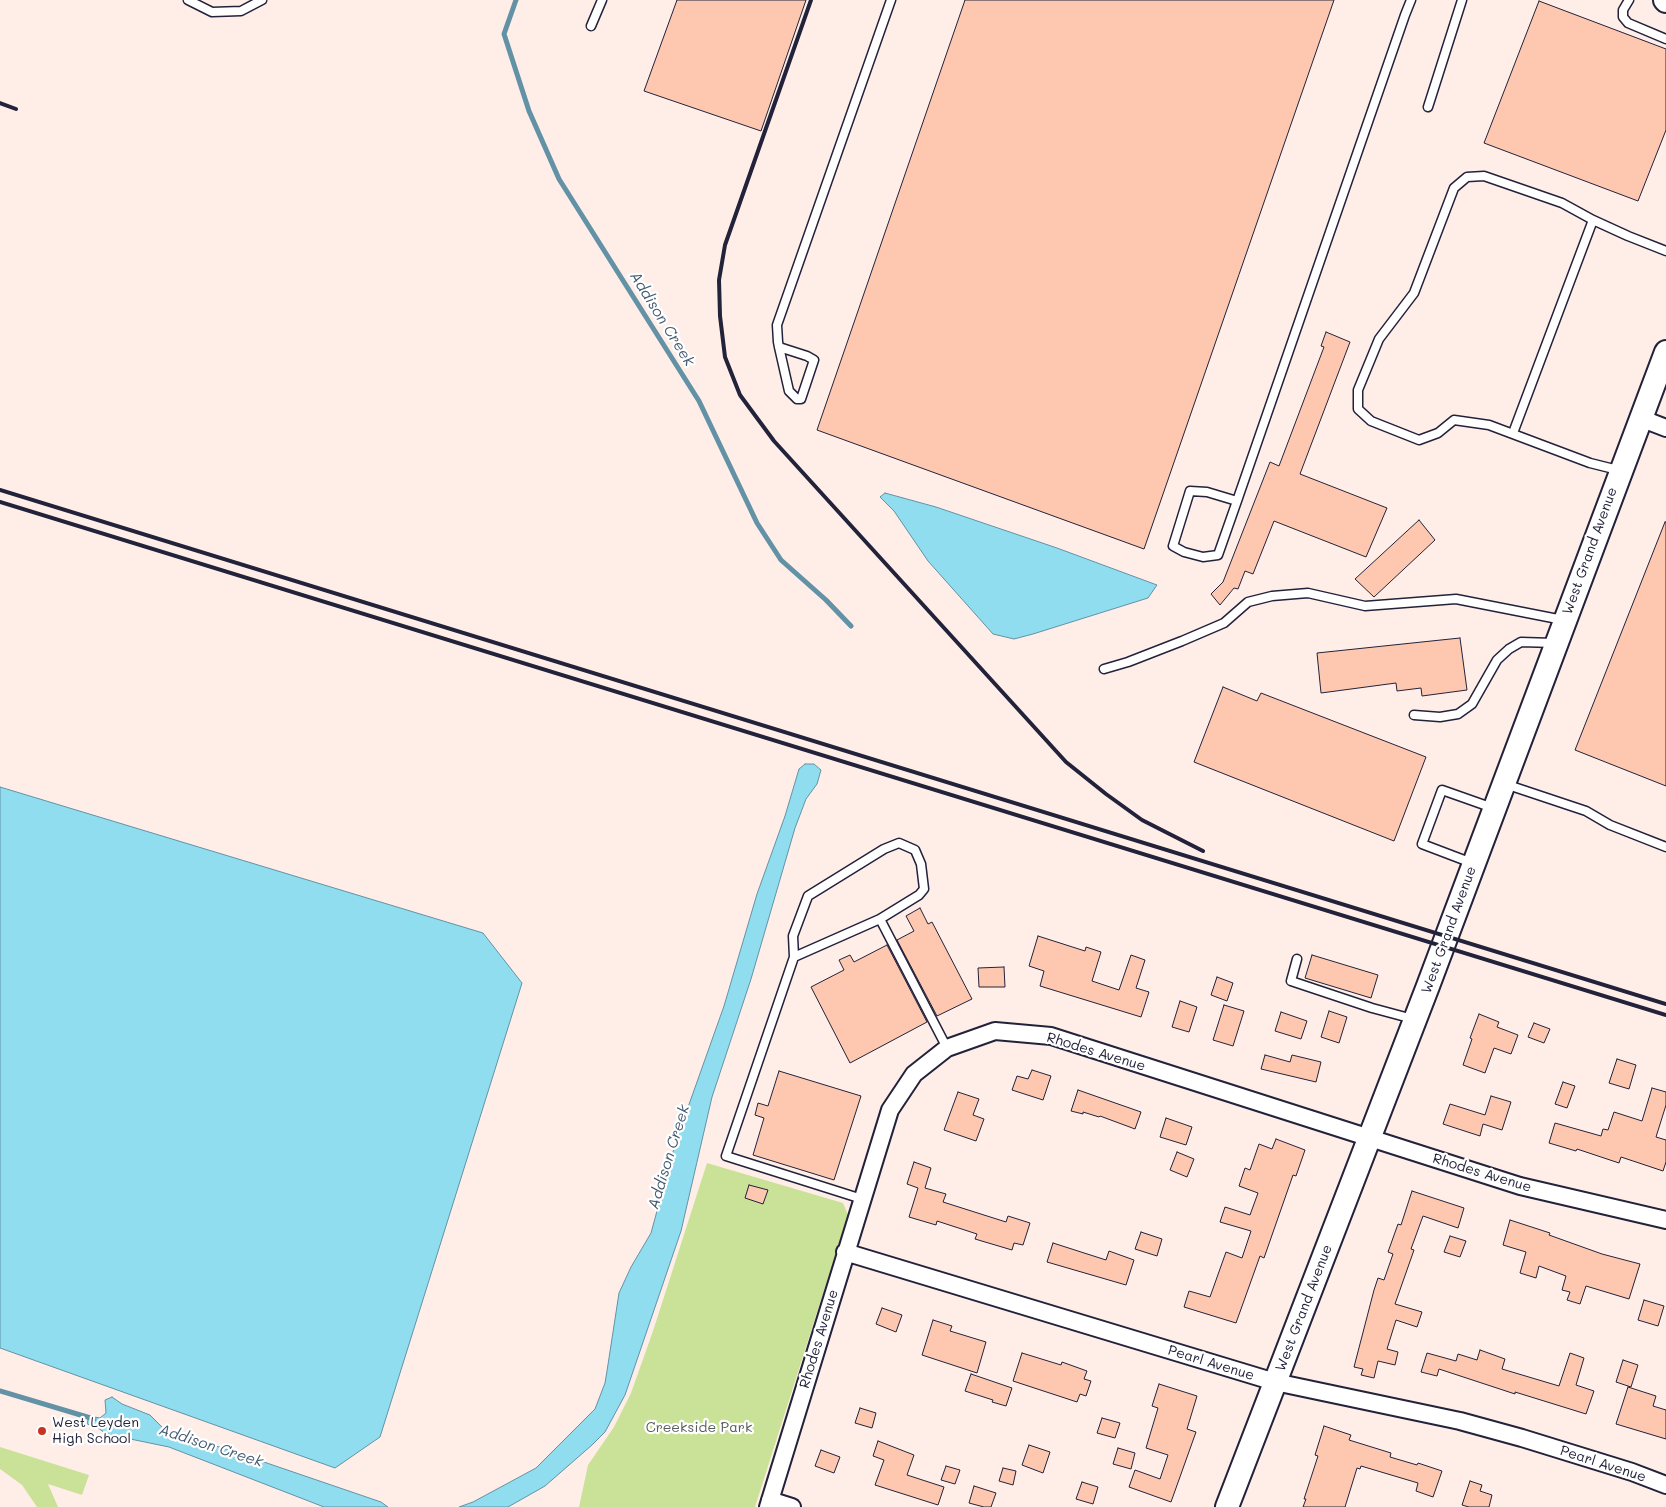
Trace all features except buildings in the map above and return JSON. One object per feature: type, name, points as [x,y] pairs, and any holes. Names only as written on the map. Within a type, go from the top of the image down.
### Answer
[{"type":"main road","name":"West Grand Avenue","points":[[1227,1507],[1415,1020],[1620,470],[1666,352]]},
{"type":"street","points":[[1640,418],[1666,428]]},
{"type":"street","name":"Rhodes Avenue","points":[[769,1504],[890,1110],[914,1074],[947,1048],[996,1031],[1051,1036],[1520,1186],[1666,1220]]},
{"type":"street","name":"Pearl Avenue","points":[[845,1252],[1275,1382],[1460,1422],[1623,1469],[1666,1486]]},
{"type":"street","points":[[769,1504],[792,1507]]},
{"type":"lane","points":[[188,0],[212,12],[241,11],[262,0]]},
{"type":"lane","points":[[591,26],[602,0]]},
{"type":"lane","points":[[779,347],[814,360],[801,399],[797,399],[789,390],[779,347],[777,325],[891,0]]},
{"type":"lane","points":[[1237,501],[1208,492],[1190,491],[1173,546],[1184,552],[1203,557],[1218,555],[1237,501],[1411,0]]},
{"type":"lane","points":[[1428,107],[1462,0]]},
{"type":"lane","points":[[1629,0],[1623,10],[1623,17],[1628,23],[1666,39]]},
{"type":"lane","points":[[1620,470],[1590,462],[1489,425],[1454,420],[1438,433],[1419,440],[1370,421],[1358,409],[1358,390],[1378,339],[1414,293],[1454,188],[1467,177],[1484,176],[1562,202],[1593,220],[1666,251]]},
{"type":"lane","points":[[1513,433],[1593,220]]},
{"type":"lane","points":[[1104,669],[1128,662],[1182,641],[1224,622],[1248,602],[1272,596],[1308,594],[1365,606],[1456,599],[1565,620]]},
{"type":"lane","points":[[1414,715],[1440,717],[1458,714],[1472,704],[1497,660],[1510,649],[1521,642],[1556,643]]},
{"type":"lane","points":[[1504,784],[1586,811],[1610,825],[1666,847]]},
{"type":"lane","points":[[1474,864],[1422,844],[1442,790],[1494,809]]},
{"type":"lane","points":[[794,957],[880,920],[919,895],[924,889],[921,864],[915,850],[899,843],[884,849],[808,896],[794,936],[794,957],[726,1156],[862,1199]]},
{"type":"lane","points":[[880,920],[947,1048]]},
{"type":"lane","points":[[1297,960],[1292,981],[1372,1008],[1415,1020]]},
{"type":"green space","name":"Creekside Park","points":[[707,1163],[843,1203],[848,1215],[755,1507],[579,1507],[588,1465],[614,1427],[631,1393]]},
{"type":"green space","points":[[0,1447],[89,1475],[82,1495],[48,1484],[58,1507],[37,1507],[22,1485],[0,1469]]},
{"type":"water","points":[[885,493],[936,507],[1057,548],[1157,585],[1148,598],[1033,634],[1014,639],[993,634],[928,561],[894,511],[880,497]]},
{"type":"water","points":[[805,764],[814,764],[821,770],[817,784],[806,799],[795,828],[751,979],[712,1097],[681,1231],[625,1395],[605,1432],[545,1486],[508,1507],[459,1507],[473,1502],[536,1468],[595,1409],[605,1383],[619,1293],[631,1267],[651,1233],[676,1141],[724,1006],[757,894],[785,816],[799,769]]},
{"type":"water","points":[[0,787],[483,933],[522,983],[380,1437],[335,1468],[0,1348]]},
{"type":"water","points":[[112,1397],[122,1404],[150,1415],[169,1434],[196,1443],[220,1447],[381,1502],[388,1507],[324,1507],[169,1447],[106,1434],[97,1427],[87,1424],[89,1416],[100,1418],[106,1413],[105,1400]]},
{"type":"waterway","name":"Addison Creek","points":[[516,0],[504,34],[529,111],[559,179],[699,401],[757,523],[781,560],[826,600],[851,626]]},
{"type":"waterway","name":"Addison Creek","points":[[0,1391],[94,1419]]},
{"type":"railway","points":[[811,0],[725,245],[719,280],[720,316],[725,357],[740,395],[774,441],[1066,762],[1142,820],[1203,851]]},
{"type":"railway","points":[[0,103],[16,109]]},
{"type":"railway","points":[[0,490],[1666,1004]]},
{"type":"railway","points":[[0,502],[1666,1015]]},
{"type":"place","name":"West Leyden High School","points":[[42,1431]]}]
